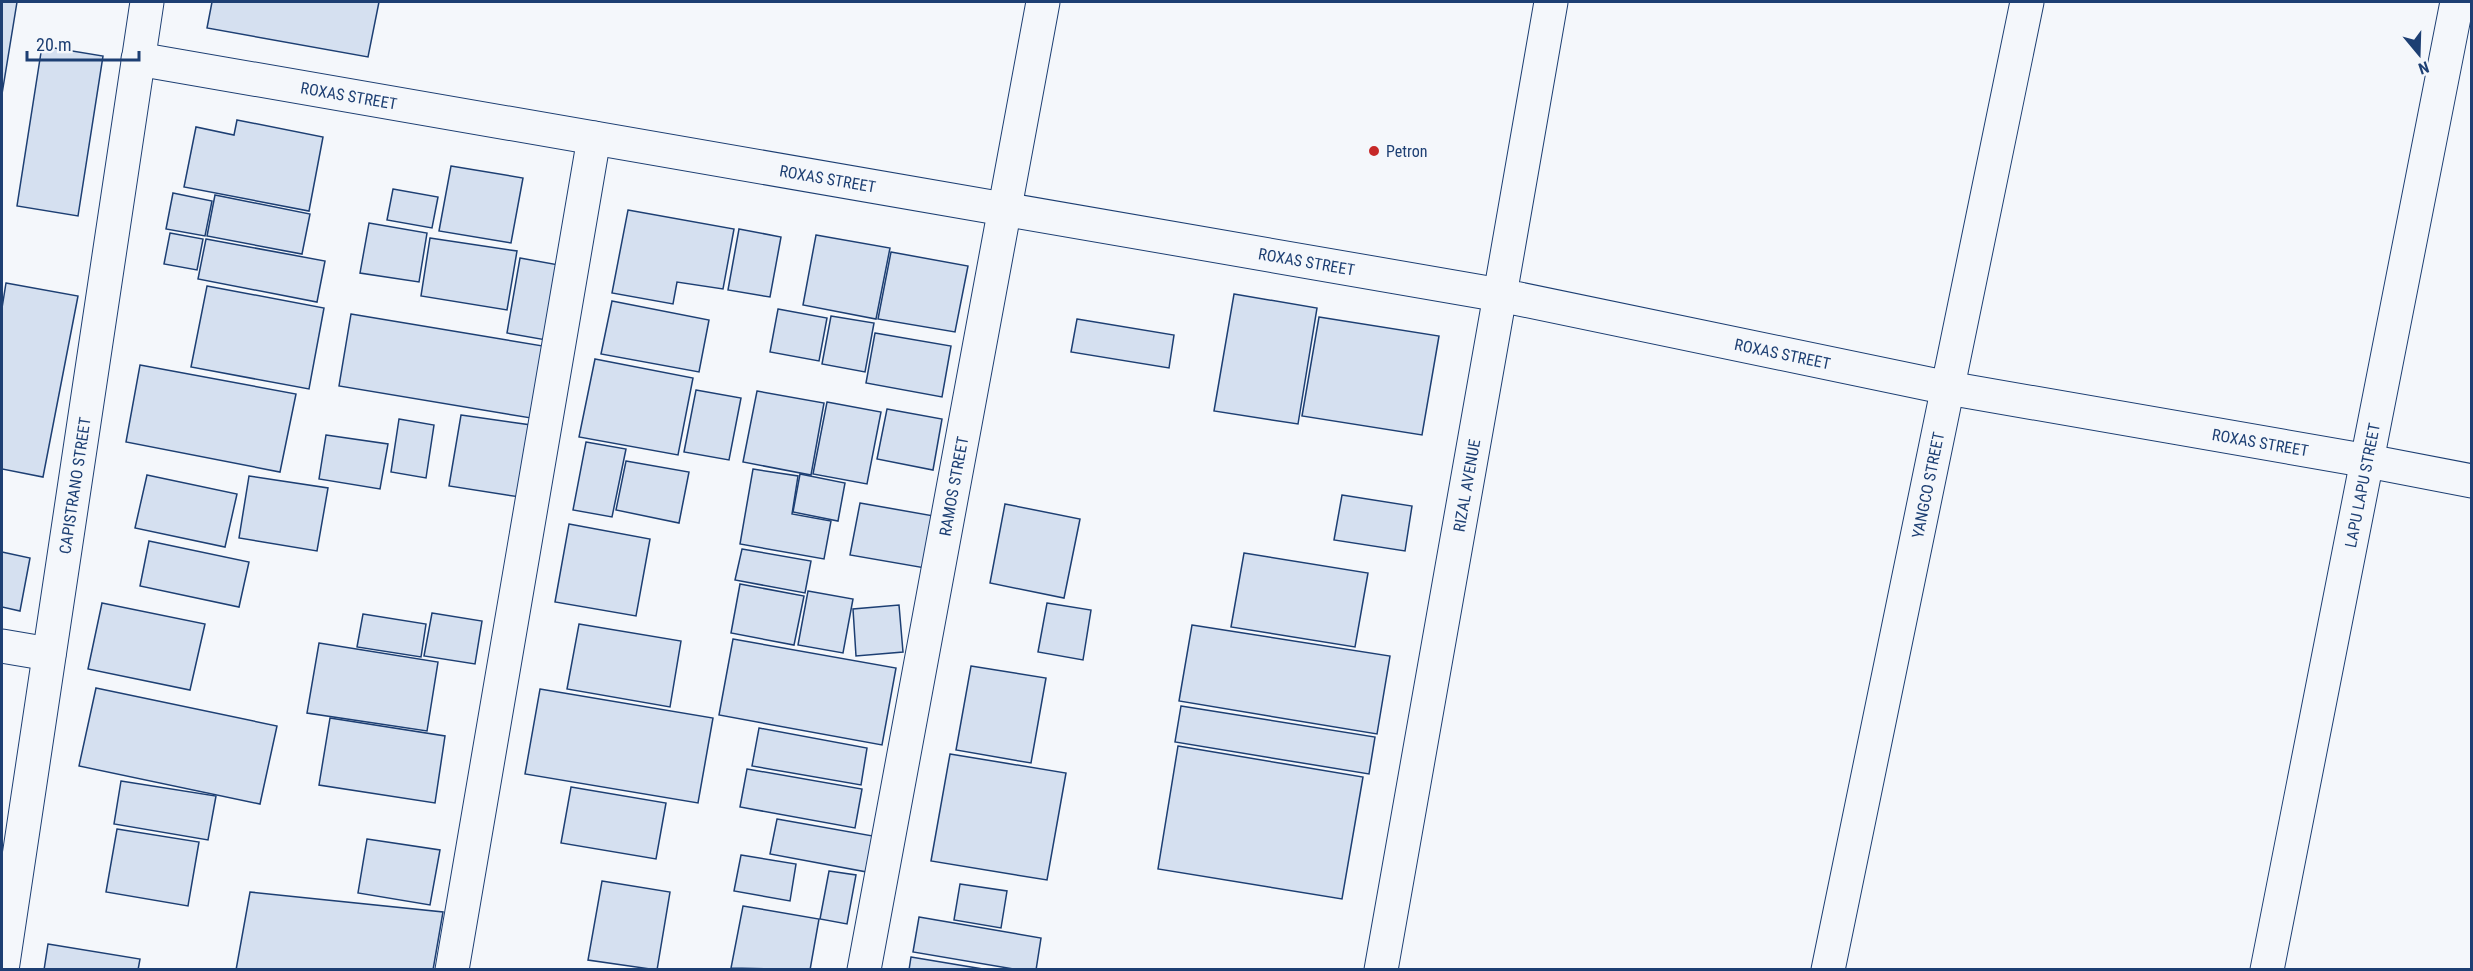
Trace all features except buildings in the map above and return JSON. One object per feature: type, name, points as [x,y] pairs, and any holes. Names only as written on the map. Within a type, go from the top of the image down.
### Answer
[{"type":"main road","name":"CAPISTRANO STREET","points":[[2,969],[147,2]]},
{"type":"main road","name":"RAMOS STREET","points":[[864,969],[1042,2]]},
{"type":"main road","name":"RIZAL AVENUE","points":[[1381,969],[1551,2]]},
{"type":"main road","name":"YANGCO STREET","points":[[1828,969],[2027,2]]},
{"type":"main road","name":"LAPU LAPU STREET","points":[[2267,969],[2457,2]]},
{"type":"main road","name":"ROXAS STREET","points":[[138,59],[1500,295],[1948,388],[2472,481]]},
{"type":"main road","points":[[452,969],[594,138]]},
{"type":"main road","points":[[2,646],[48,654]]},
{"type":"place","name":"Petron","points":[[1374,151]]}]
